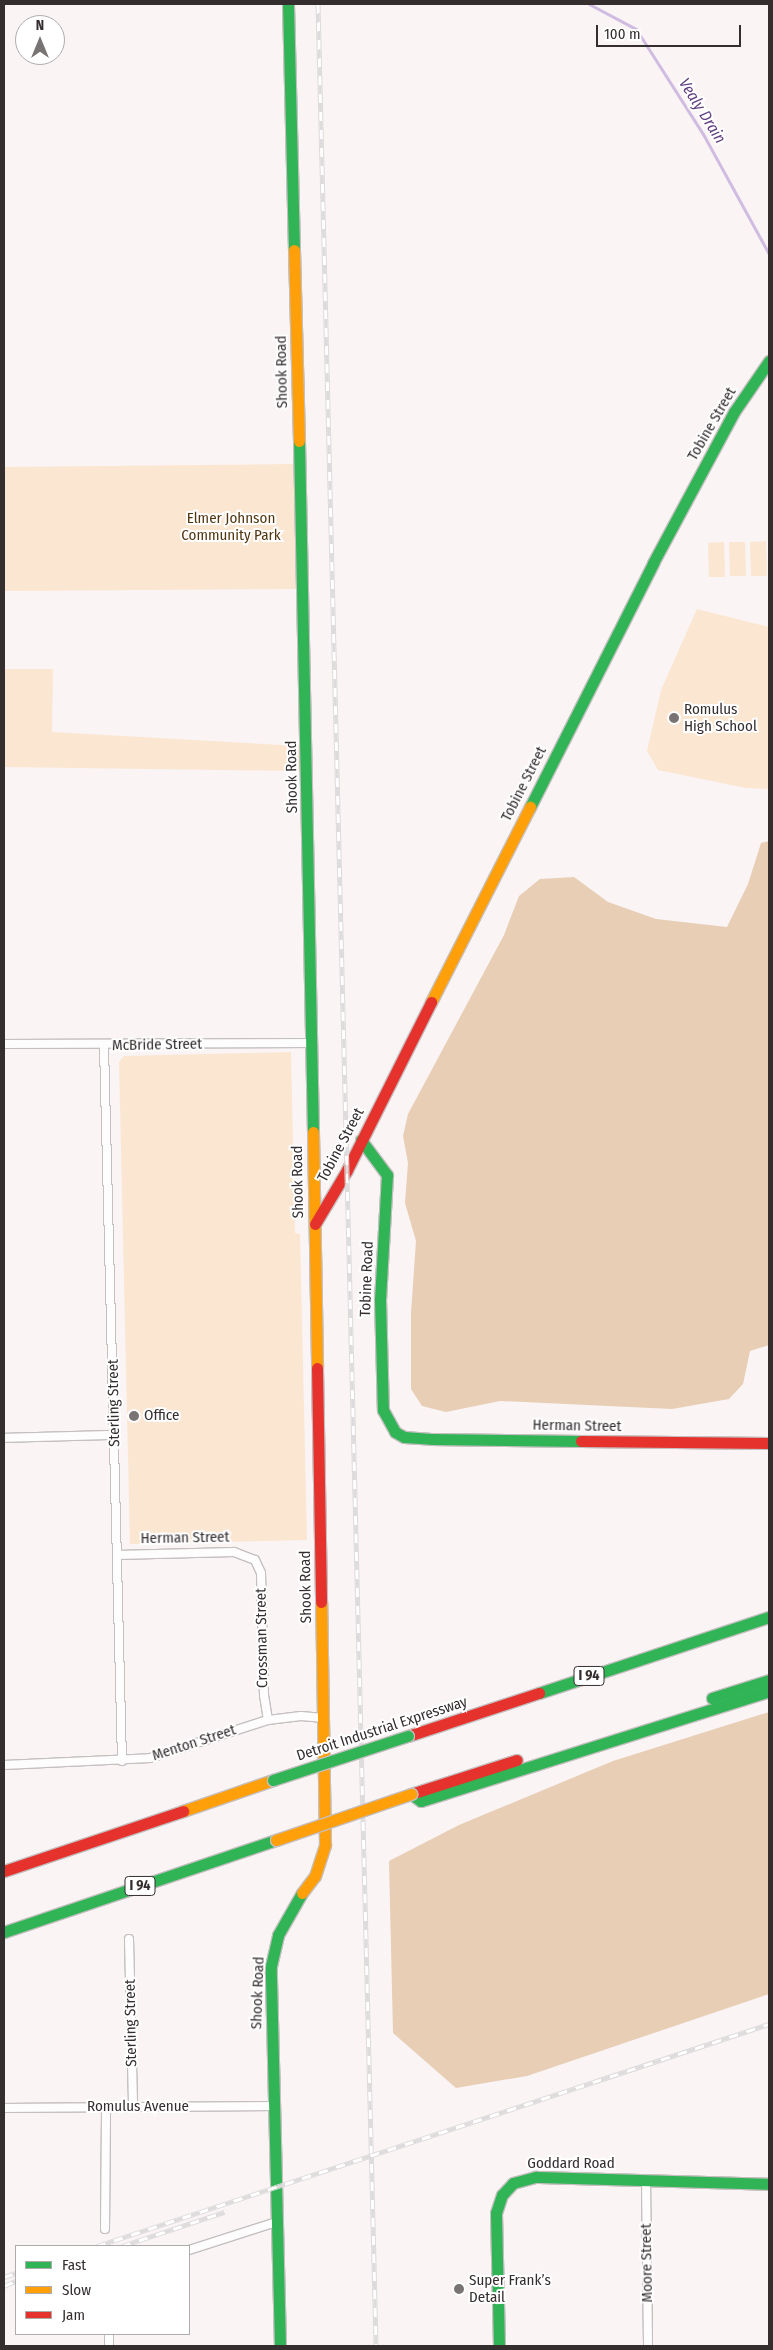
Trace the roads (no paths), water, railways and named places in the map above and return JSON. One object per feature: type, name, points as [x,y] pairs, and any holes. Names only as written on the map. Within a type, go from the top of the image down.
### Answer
[{"type":"main road","name":"Shook Road","points":[[280,2346],[273,2106],[272,1958],[287,1916],[310,1884],[323,1858],[325,1845],[324,1718],[288,4]]},
{"type":"main road","name":"Tobine Street","points":[[314,1225],[361,1140],[630,608],[718,440],[769,362]]},
{"type":"main road","name":"Tobine Road","points":[[361,1140],[387,1175],[380,1299],[383,1410],[389,1426]]},
{"type":"main road","name":"Herman Street","points":[[389,1426],[404,1437],[431,1439],[769,1443]]},
{"type":"main road","name":"Detroit Industrial Expressway","points":[[4,1870],[769,1616]]},
{"type":"main road","name":"I 94","points":[[4,1932],[411,1794],[769,1680]]},
{"type":"main road","points":[[411,1794],[421,1801],[698,1711],[769,1691]]},
{"type":"main road","name":"Goddard Road","points":[[499,2346],[496,2212],[498,2202],[507,2188],[521,2179],[536,2176],[769,2184]]},
{"type":"street","name":"McBride Street","points":[[4,1044],[310,1043]]},
{"type":"street","name":"Sterling Street","points":[[104,1045],[122,1761]]},
{"type":"street","points":[[4,1438],[114,1436]]},
{"type":"street","name":"Herman Street","points":[[117,1555],[234,1552],[253,1558]]},
{"type":"street","name":"Crossman Street","points":[[253,1558],[261,1573],[264,1695],[268,1720]]},
{"type":"street","name":"Menton Street","points":[[4,1765],[122,1761],[182,1750],[268,1720],[301,1716],[324,1718]]},
{"type":"street","name":"Sterling Street","points":[[129,1939],[133,2108]]},
{"type":"street","name":"Romulus Avenue","points":[[4,2108],[273,2106]]},
{"type":"street","points":[[105,2229],[106,2108]]},
{"type":"street","name":"Moore Street","points":[[646,2180],[648,2346]]},
{"type":"street","points":[[190,2250],[276,2222]]},
{"type":"waterway","name":"Vealy Drain","points":[[589,4],[636,29],[703,134],[769,254]]},
{"type":"railway","points":[[318,4],[376,2346]]},
{"type":"railway","points":[[100,2245],[769,2024]]},
{"type":"railway","points":[[125,2245],[224,2212]]},
{"type":"railway","points":[[4,2277],[15,2273]]},
{"type":"railway","points":[[4,2286],[15,2281]]},
{"type":"place","name":"Romulus High School","points":[[674,718]]},
{"type":"place","name":"Office","points":[[134,1416]]},
{"type":"place","name":"Super Frank’s Detail","points":[[459,2289]]},
{"type":"park label","name":"Elmer Johnson Community Park","points":[[231,526]]}]
